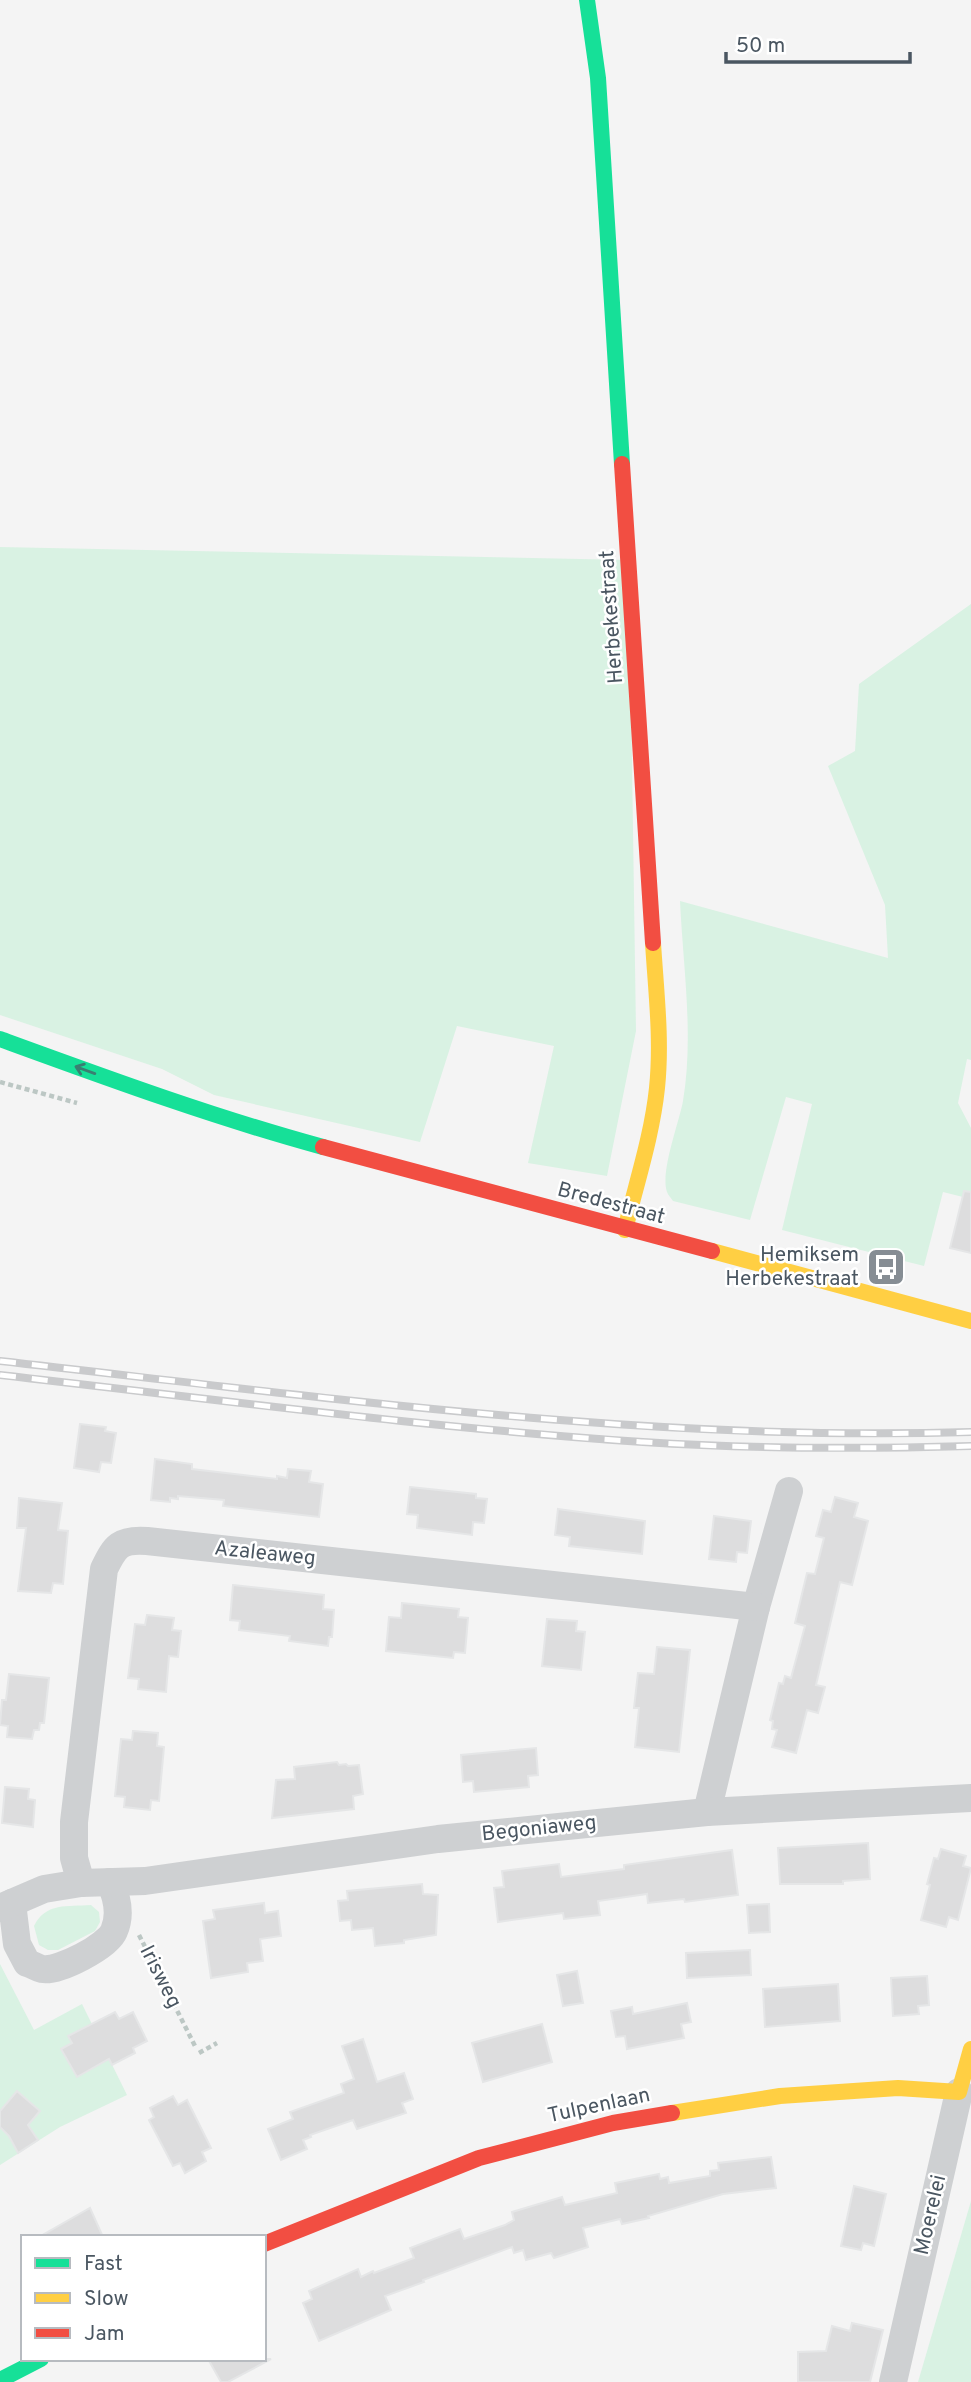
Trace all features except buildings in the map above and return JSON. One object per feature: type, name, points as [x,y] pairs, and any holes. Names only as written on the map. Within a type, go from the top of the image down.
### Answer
[{"type":"street","name":"Herbekestraat","points":[[587,0],[598,78],[659,1043],[653,1113],[625,1230]]},
{"type":"street","name":"Bredestraat","points":[[0,1039],[138,1090],[209,1111],[242,1125],[971,1321]]},
{"type":"street","name":"Bredestraat","points":[[90,1089],[207,1121],[242,1125]]},
{"type":"street","points":[[707,1812],[756,1607],[789,1491]]},
{"type":"street","name":"Azaleaweg","points":[[81,1883],[74,1858],[74,1822],[104,1569],[111,1552],[131,1540],[756,1607]]},
{"type":"street","name":"Begoniaweg","points":[[110,1882],[145,1881],[438,1839],[707,1812],[971,1798]]},
{"type":"street","points":[[110,1882],[116,1896],[118,1914]]},
{"type":"street","name":"Irisweg","points":[[110,1882],[44,1889],[6,1905],[17,1944],[27,1963],[44,1969],[60,1967],[102,1945],[114,1933],[118,1914]]},
{"type":"street","name":"Moerelei","points":[[893,2382],[971,2049]]},
{"type":"street","name":"Tulpenlaan","points":[[266,2243],[479,2158],[612,2123],[780,2096],[898,2088],[959,2092]]},
{"type":"street","points":[[0,2380],[37,2361]]},
{"type":"path","name":"Irisweg","points":[[118,1914],[137,1930],[195,2046]]},
{"type":"path","points":[[199,2053],[217,2043]]},
{"type":"green space","points":[[0,547],[629,560],[636,1031],[607,1176],[528,1163],[554,1046],[457,1026],[420,1142],[214,1095],[162,1069],[0,1015]]},
{"type":"green space","points":[[971,604],[971,1060],[967,1059],[958,1103],[971,1128],[971,1199],[943,1192],[924,1266],[782,1230],[812,1104],[786,1097],[750,1220],[673,1201],[667,1192],[666,1172],[683,1101],[688,1051],[680,901],[888,958],[885,905],[828,766],[855,751],[859,684]]},
{"type":"green space","points":[[91,1905],[99,1912],[100,1922],[95,1931],[58,1950],[48,1950],[39,1945],[34,1926],[45,1913],[58,1907]]},
{"type":"green space","points":[[0,1964],[34,2030],[82,2004],[127,2095],[60,2127],[0,2165]]},
{"type":"green space","points":[[971,2201],[971,2382],[918,2382]]},
{"type":"railway","points":[[0,1361],[363,1402],[606,1423],[727,1430],[971,1432]]},
{"type":"railway","points":[[0,1375],[401,1421],[643,1442],[807,1448],[971,1446]]},
{"type":"traffic: fast","points":[[587,0],[598,78],[622,464]]},
{"type":"traffic: fast","points":[[0,1039],[201,1110],[323,1147]]},
{"type":"traffic: fast","points":[[0,2380],[37,2361]]},
{"type":"traffic: slow","points":[[625,1230],[648,1142],[657,1088],[659,1034],[653,943]]},
{"type":"traffic: slow","points":[[712,1251],[971,1321]]},
{"type":"traffic: slow","points":[[672,2113],[780,2096],[898,2088],[959,2092],[971,2049]]},
{"type":"traffic: jam","points":[[622,464],[653,943]]},
{"type":"traffic: jam","points":[[323,1147],[712,1251]]},
{"type":"traffic: jam","points":[[266,2243],[479,2158],[613,2123],[672,2113]]},
{"type":"place","name":"Hemiksem Herbekestraat","points":[[886,1267]]}]
